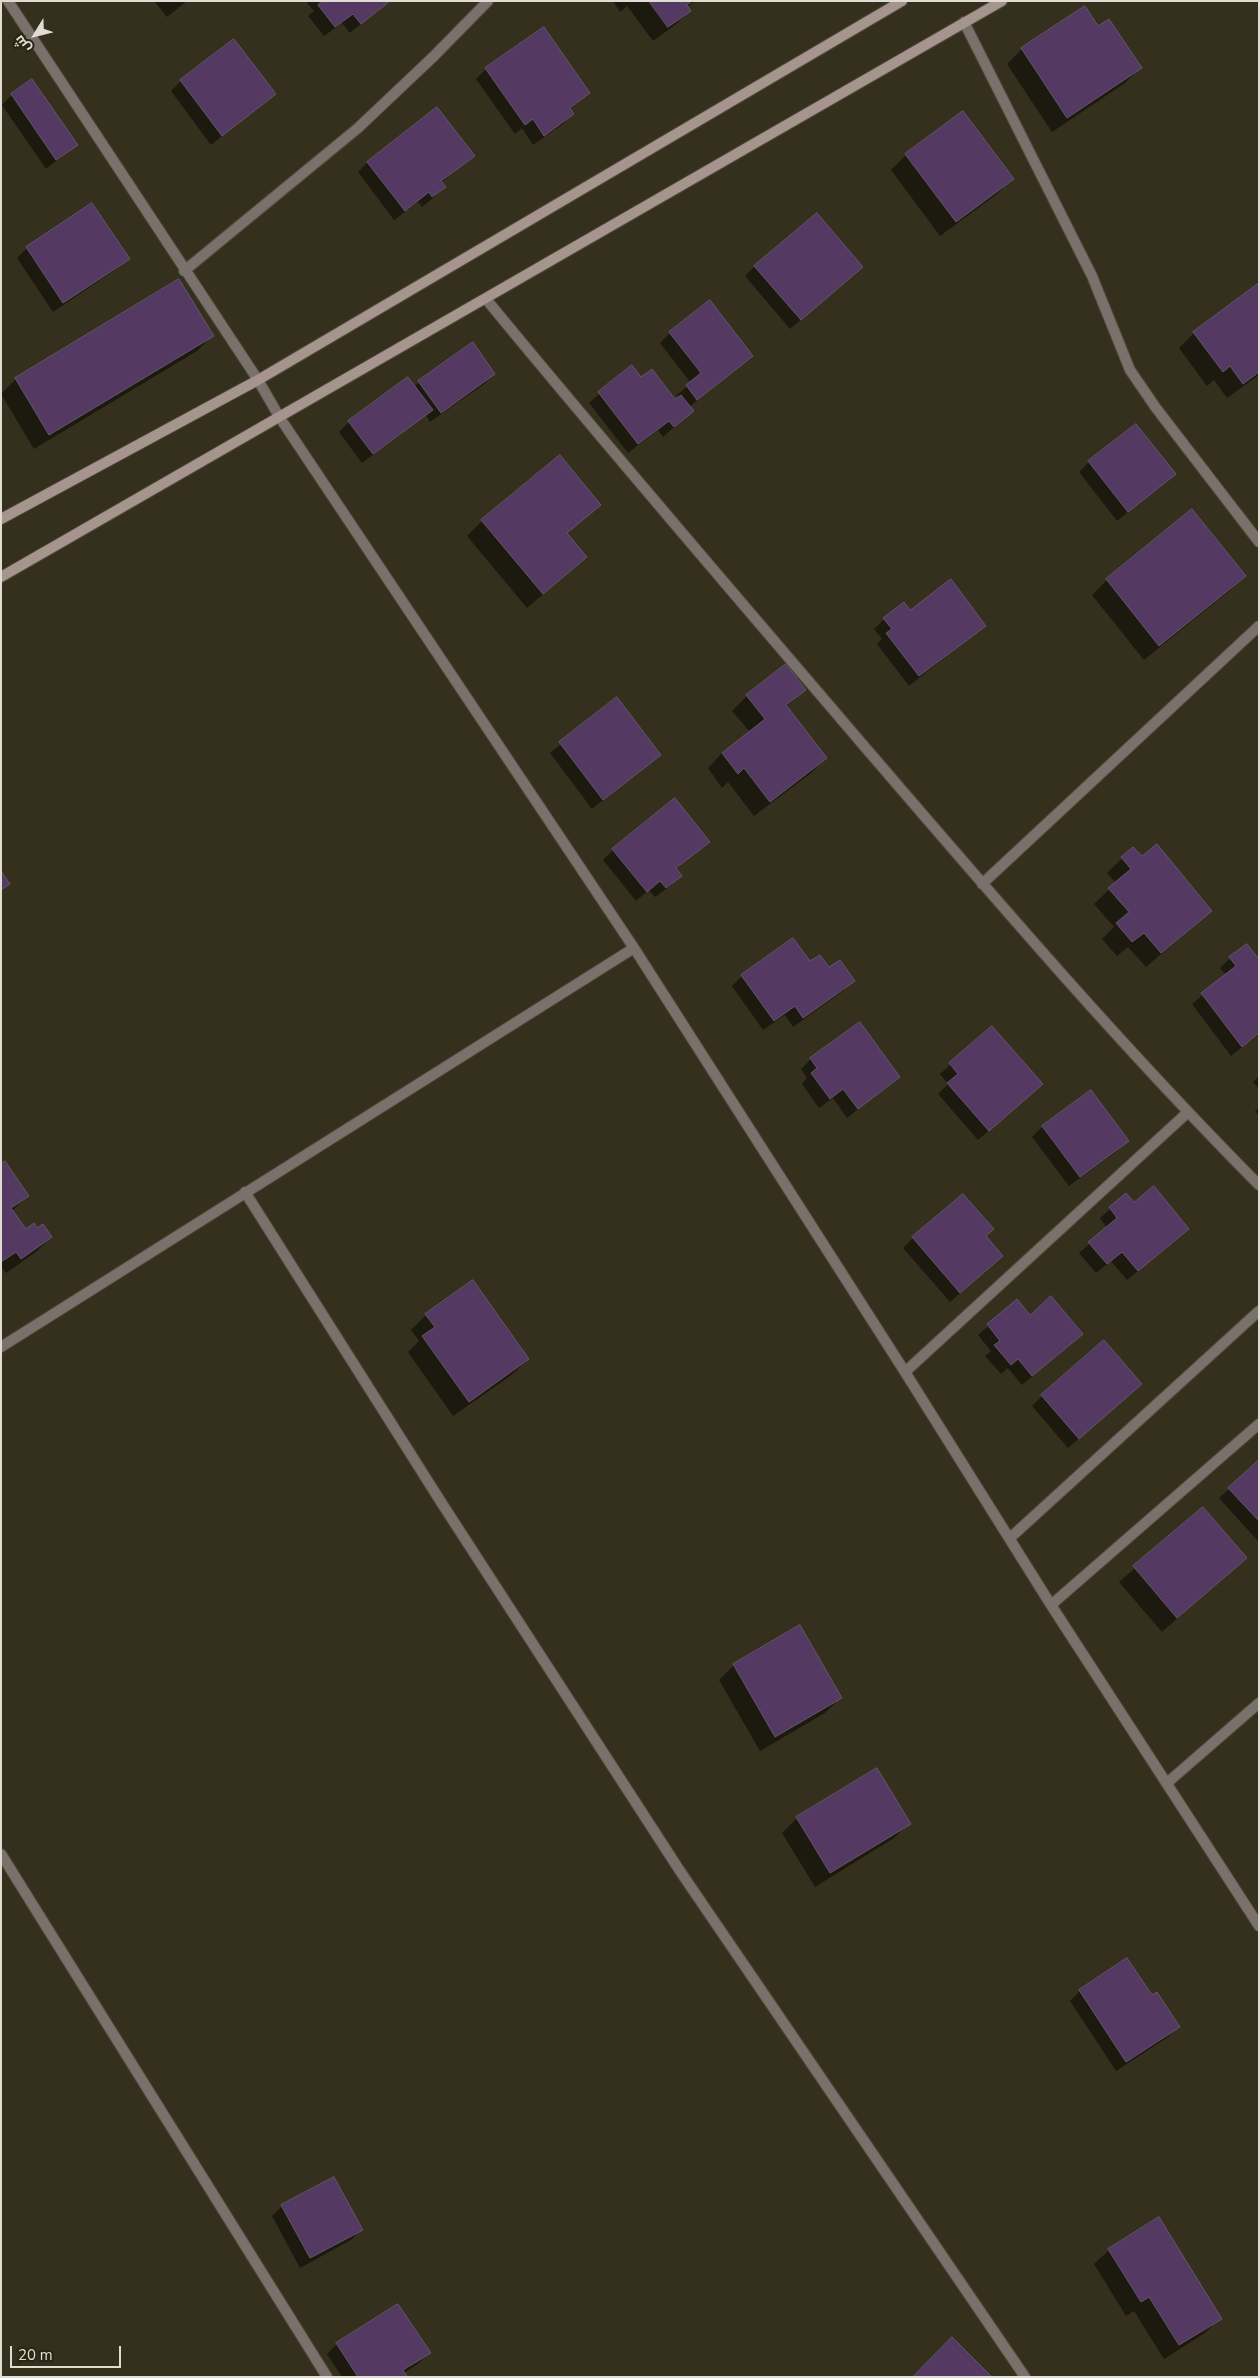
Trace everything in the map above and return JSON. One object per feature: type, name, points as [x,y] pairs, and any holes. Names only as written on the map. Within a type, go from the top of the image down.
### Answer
[{"type":"main road","points":[[1,519],[258,380],[902,1]]},
{"type":"main road","points":[[1,577],[1002,1]]},
{"type":"street","points":[[8,1],[258,380],[280,418],[634,948],[1051,1604],[1259,1926]]},
{"type":"street","points":[[184,270],[358,128],[434,56],[488,1]]},
{"type":"street","points":[[964,22],[1092,276],[1130,370],[1156,408],[1259,542]]},
{"type":"street","points":[[486,299],[583,418],[982,884],[1187,1112],[1259,1185]]},
{"type":"street","points":[[982,884],[1259,626]]},
{"type":"street","points":[[1,1347],[634,948]]},
{"type":"street","points":[[905,1372],[1187,1112]]},
{"type":"street","points":[[245,1192],[441,1502],[680,1871],[1025,2377]]},
{"type":"street","points":[[1010,1538],[1259,1311]]},
{"type":"street","points":[[1051,1604],[1259,1424]]},
{"type":"street","points":[[1167,1783],[1259,1703]]},
{"type":"street","points":[[1,1854],[327,2377]]},
{"type":"building","points":[[323,1],[390,1],[361,24],[353,14],[335,27],[318,5]]},
{"type":"building","points":[[649,1],[692,1],[687,5],[691,11],[668,27]]},
{"type":"building","points":[[1085,6],[1098,26],[1109,19],[1142,68],[1067,118],[1021,48]]},
{"type":"building","points":[[544,27],[590,93],[570,108],[574,114],[544,136],[533,119],[525,125],[485,68]]},
{"type":"building","points":[[234,39],[276,94],[222,136],[180,80]]},
{"type":"building","points":[[32,79],[78,145],[56,160],[11,94]]},
{"type":"building","points":[[437,107],[475,156],[441,181],[446,187],[432,197],[429,192],[405,211],[367,162]]},
{"type":"building","points":[[963,111],[1014,179],[956,222],[905,154]]},
{"type":"building","points":[[92,203],[130,259],[63,303],[26,247]]},
{"type":"building","points":[[817,213],[863,267],[801,320],[754,266]]},
{"type":"building","points":[[179,279],[214,336],[49,435],[15,378]]},
{"type":"building","points":[[1259,283],[1259,372],[1243,384],[1230,366],[1223,372],[1193,332]]},
{"type":"building","points":[[710,300],[753,356],[697,400],[686,385],[701,373],[669,332]]},
{"type":"building","points":[[473,342],[495,374],[441,413],[418,381]]},
{"type":"building","points":[[632,365],[641,377],[652,369],[675,399],[681,395],[694,411],[674,427],[669,421],[638,444],[598,392]]},
{"type":"building","points":[[408,377],[433,410],[373,454],[348,421]]},
{"type":"building","points":[[1136,424],[1176,474],[1128,512],[1088,461]]},
{"type":"building","points":[[560,455],[601,505],[567,533],[587,557],[543,594],[481,520]]},
{"type":"building","points":[[1192,509],[1246,576],[1159,646],[1106,579]]},
{"type":"building","points":[[951,579],[986,626],[919,676],[886,633],[892,629],[883,618],[904,602],[910,610]]},
{"type":"building","points":[[786,664],[806,690],[786,705],[827,758],[770,802],[744,768],[738,774],[722,753],[765,719],[746,695]]},
{"type":"building","points":[[617,697],[661,755],[603,800],[559,742]]},
{"type":"building","points":[[675,798],[710,842],[676,868],[682,876],[666,888],[660,881],[647,892],[612,849]]},
{"type":"building","points":[[1157,844],[1212,911],[1161,953],[1144,933],[1132,942],[1116,923],[1129,912],[1108,888],[1131,869],[1121,857],[1133,847],[1142,856]]},
{"type":"building","points":[[1,871],[10,884],[1,890]]},
{"type":"building","points":[[793,938],[810,961],[820,955],[829,967],[840,960],[855,981],[803,1018],[795,1006],[774,1021],[741,975]]},
{"type":"building","points":[[1247,944],[1259,959],[1259,1033],[1242,1047],[1201,993],[1236,966],[1229,957]]},
{"type":"building","points":[[860,1022],[900,1077],[858,1109],[843,1089],[830,1099],[811,1073],[817,1068],[810,1058]]},
{"type":"building","points":[[992,1026],[1043,1084],[989,1131],[947,1083],[958,1074],[949,1063]]},
{"type":"building","points":[[1091,1090],[1129,1141],[1080,1177],[1042,1126]]},
{"type":"building","points":[[5,1161],[29,1196],[11,1208],[26,1229],[34,1223],[37,1228],[43,1224],[52,1237],[21,1259],[16,1252],[1,1262],[1,1164]]},
{"type":"building","points":[[1154,1186],[1189,1229],[1138,1271],[1122,1252],[1107,1264],[1088,1242],[1117,1218],[1109,1207],[1126,1193],[1134,1202]]},
{"type":"building","points":[[963,1194],[994,1229],[986,1236],[1003,1256],[960,1293],[912,1237]]},
{"type":"building","points":[[473,1280],[529,1359],[469,1402],[422,1336],[435,1327],[425,1314]]},
{"type":"building","points":[[1051,1296],[1083,1334],[1032,1376],[1018,1359],[1011,1365],[994,1345],[1000,1341],[987,1324],[1017,1299],[1030,1315]]},
{"type":"building","points":[[1104,1340],[1142,1384],[1079,1439],[1041,1395]]},
{"type":"building","points":[[1259,1460],[1259,1521],[1228,1488]]},
{"type":"building","points":[[1203,1507],[1247,1558],[1177,1618],[1133,1566]]},
{"type":"building","points":[[800,1625],[842,1698],[775,1737],[733,1664]]},
{"type":"building","points":[[877,1768],[911,1824],[830,1873],[796,1817]]},
{"type":"building","points":[[1127,1958],[1152,1995],[1157,1992],[1180,2027],[1126,2062],[1079,1990]]},
{"type":"building","points":[[334,2177],[363,2230],[310,2258],[281,2205]]},
{"type":"building","points":[[1159,2217],[1222,2319],[1179,2345],[1149,2297],[1141,2302],[1108,2249]]},
{"type":"building","points":[[398,2304],[431,2353],[403,2370],[407,2376],[405,2377],[358,2377],[336,2343]]},
{"type":"building","points":[[952,2337],[992,2377],[913,2377]]}]
